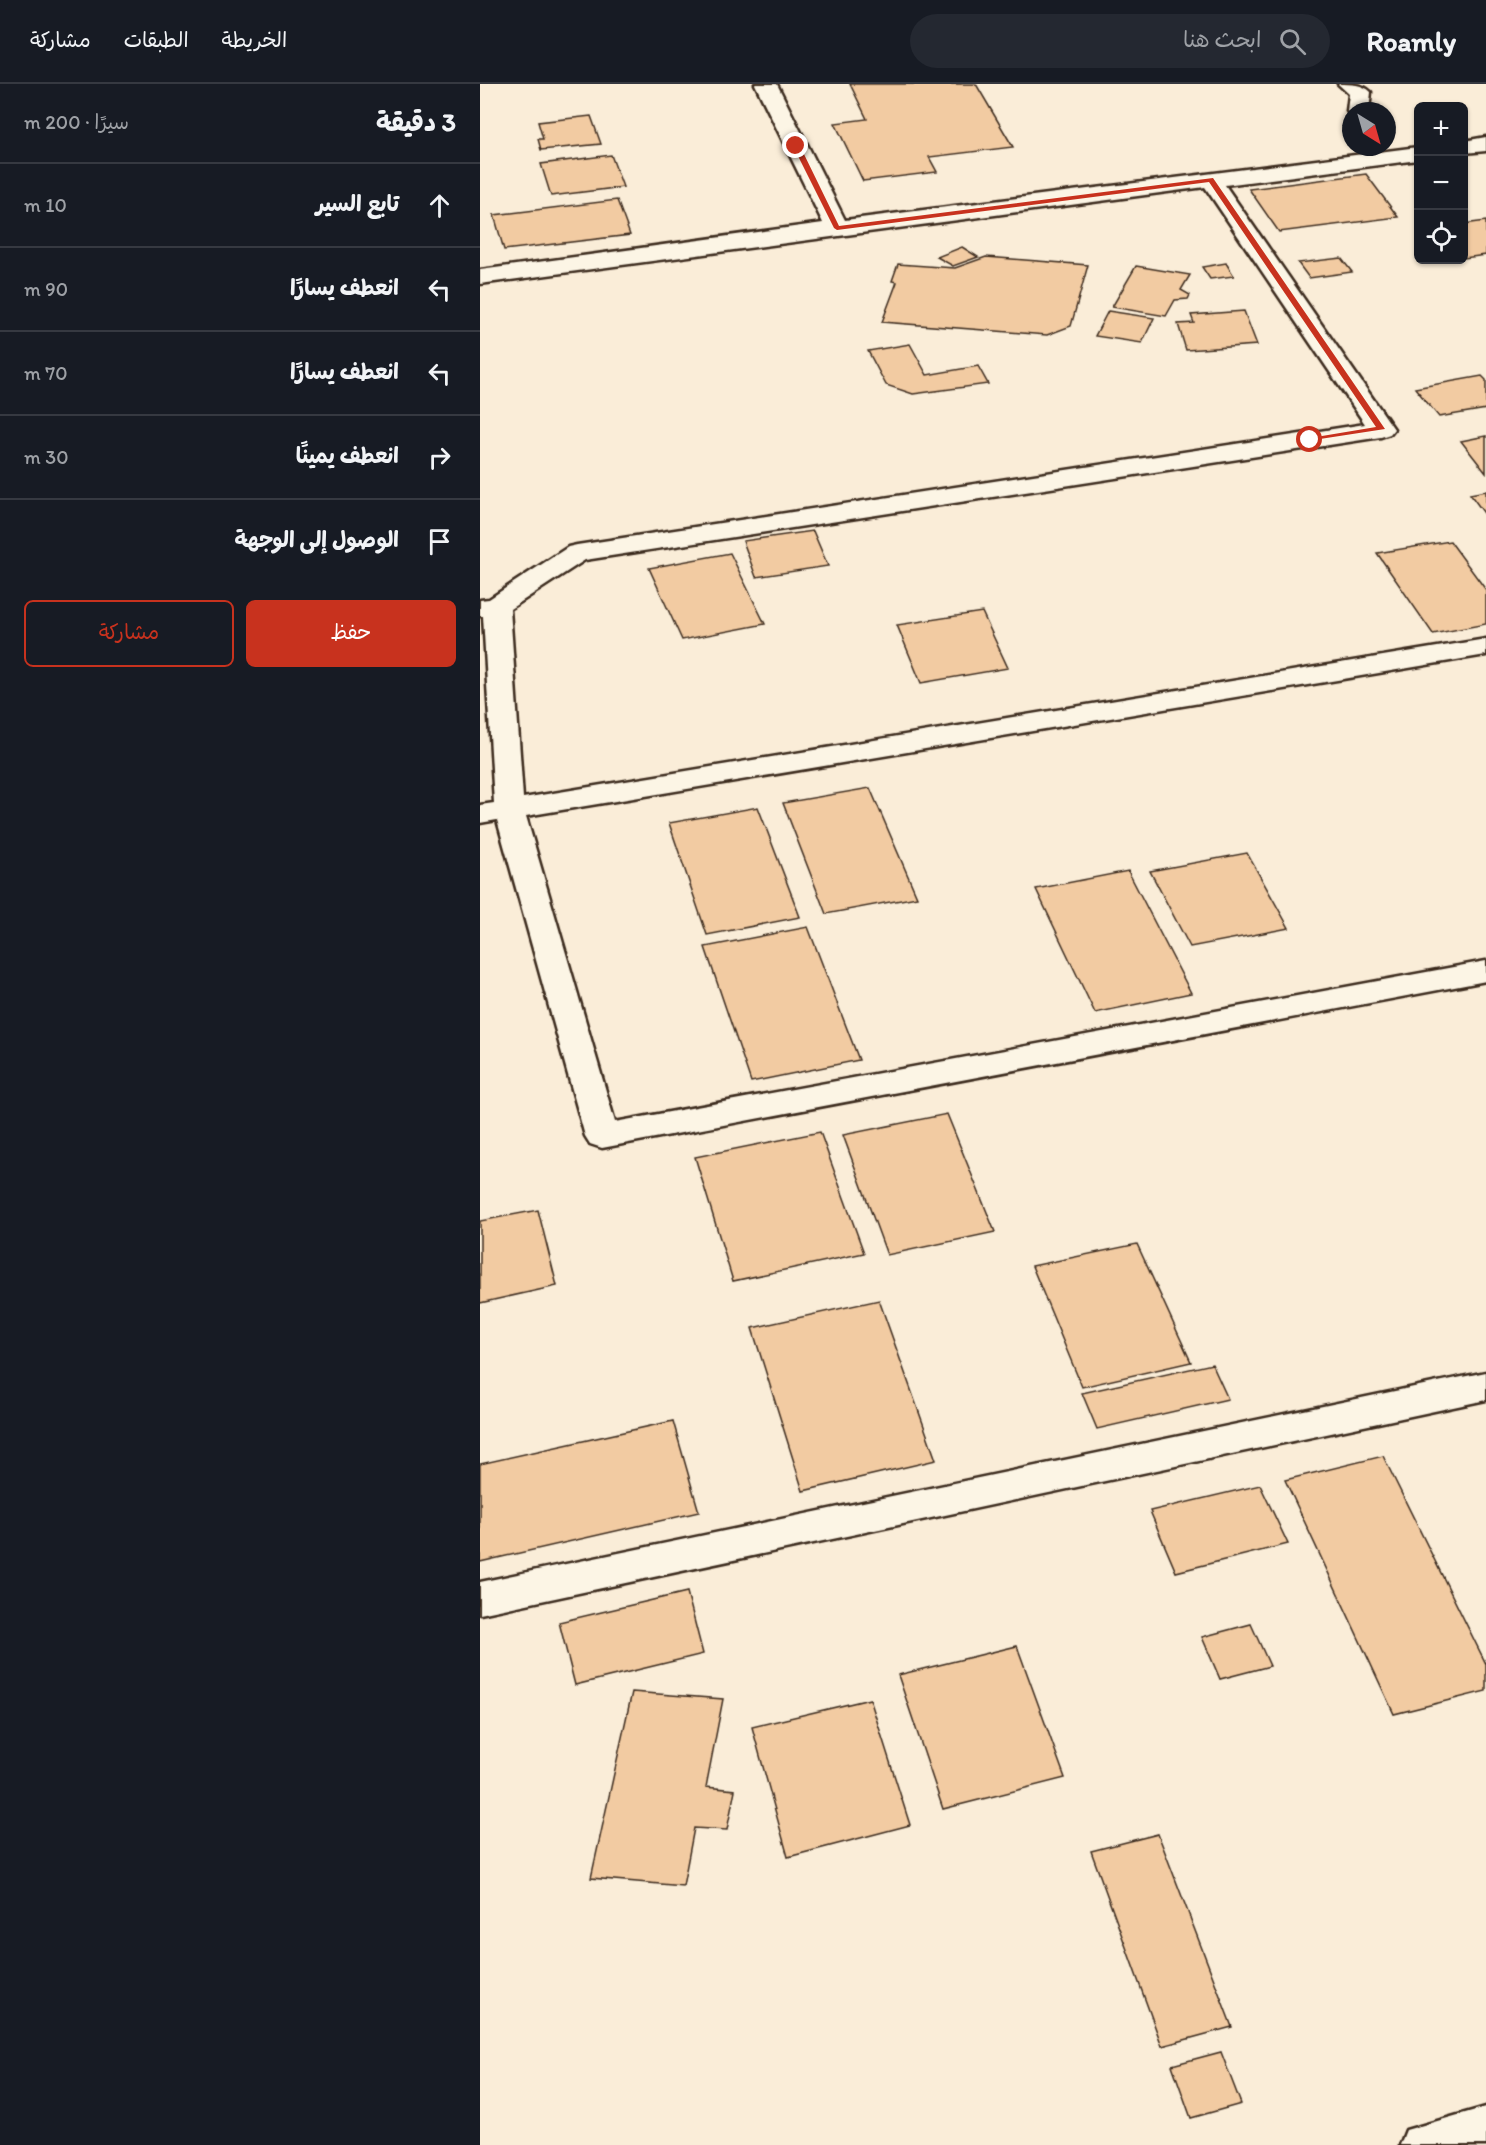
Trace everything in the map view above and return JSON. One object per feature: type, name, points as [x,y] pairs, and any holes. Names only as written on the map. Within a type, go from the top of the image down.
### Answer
[{"type":"street","points":[[766,84],[837,228]]},
{"type":"street","points":[[1349,84],[1360,92],[1359,102]]},
{"type":"street","points":[[1468,146],[1486,144]]},
{"type":"street","points":[[1327,164],[1342,146]]},
{"type":"street","points":[[480,275],[1414,154]]},
{"type":"street","points":[[1211,180],[1381,429],[577,553],[488,607],[495,811],[602,1136],[1486,970]]},
{"type":"street","points":[[495,811],[1486,647]]},
{"type":"street","points":[[480,1598],[1486,1386]]},
{"type":"street","points":[[1422,2145],[1486,2128]]},
{"type":"building","points":[[850,84],[976,84],[1013,147],[929,157],[937,172],[863,181],[835,123],[867,119]]},
{"type":"building","points":[[591,116],[601,144],[541,150],[538,139],[543,139],[538,122]]},
{"type":"building","points":[[611,155],[623,187],[551,196],[541,164]]},
{"type":"building","points":[[1366,174],[1398,217],[1279,232],[1249,189]]},
{"type":"building","points":[[617,200],[630,235],[504,250],[494,215]]},
{"type":"building","points":[[1486,221],[1486,255],[1468,257],[1468,223]]},
{"type":"building","points":[[962,247],[978,257],[953,266],[937,257]]},
{"type":"building","points":[[986,257],[1088,265],[1071,326],[1047,335],[882,322],[897,282],[892,281],[898,264],[955,268]]},
{"type":"building","points":[[1341,258],[1352,272],[1309,278],[1298,263]]},
{"type":"building","points":[[1226,263],[1234,276],[1210,279],[1202,267]]},
{"type":"building","points":[[1136,266],[1190,275],[1181,290],[1190,295],[1188,299],[1175,300],[1166,316],[1112,307]]},
{"type":"building","points":[[1108,311],[1154,318],[1142,343],[1095,336]]},
{"type":"building","points":[[1244,311],[1257,345],[1186,350],[1178,324],[1194,323],[1191,315]]},
{"type":"building","points":[[910,344],[927,375],[978,366],[988,384],[913,394],[886,385],[868,351]]},
{"type":"building","points":[[1482,376],[1486,380],[1486,409],[1439,417],[1415,388]]},
{"type":"building","points":[[1486,436],[1486,473],[1461,441]]},
{"type":"building","points":[[1486,491],[1486,516],[1470,494]]},
{"type":"building","points":[[813,531],[828,566],[756,577],[743,541]]},
{"type":"building","points":[[1450,541],[1486,590],[1486,624],[1433,634],[1377,553]]},
{"type":"building","points":[[730,553],[765,624],[682,640],[649,568]]},
{"type":"building","points":[[982,612],[1008,668],[921,683],[897,625]]},
{"type":"building","points":[[870,788],[917,897],[826,914],[783,803]]},
{"type":"building","points":[[758,807],[800,917],[707,935],[669,823]]},
{"type":"building","points":[[1247,853],[1289,928],[1190,947],[1150,871]]},
{"type":"building","points":[[1128,871],[1191,993],[1095,1013],[1036,889]]},
{"type":"building","points":[[808,927],[859,1060],[751,1082],[705,947]]},
{"type":"building","points":[[947,1114],[995,1232],[887,1255],[843,1135]]},
{"type":"building","points":[[820,1132],[864,1253],[733,1281],[695,1157]]},
{"type":"building","points":[[538,1210],[557,1286],[480,1303],[480,1221]]},
{"type":"building","points":[[1137,1244],[1191,1362],[1082,1387],[1032,1266]]},
{"type":"building","points":[[879,1300],[936,1460],[803,1491],[752,1328]]},
{"type":"building","points":[[1212,1364],[1228,1399],[1097,1429],[1082,1393]]},
{"type":"building","points":[[673,1421],[699,1512],[480,1562],[480,1464]]},
{"type":"building","points":[[1383,1456],[1486,1664],[1486,1691],[1394,1714],[1285,1480]]},
{"type":"building","points":[[1260,1485],[1288,1544],[1176,1572],[1150,1511]]},
{"type":"building","points":[[687,1592],[703,1654],[575,1685],[559,1622]]},
{"type":"building","points":[[1251,1624],[1270,1666],[1220,1679],[1202,1637]]},
{"type":"building","points":[[1017,1646],[1065,1778],[943,1809],[898,1675]]},
{"type":"building","points":[[632,1692],[723,1699],[706,1787],[735,1790],[727,1830],[694,1828],[683,1886],[591,1878]]},
{"type":"building","points":[[870,1699],[910,1825],[788,1857],[752,1727]]},
{"type":"building","points":[[1158,1834],[1232,2027],[1162,2046],[1091,1851]]},
{"type":"building","points":[[1221,2052],[1241,2104],[1191,2118],[1172,2065]]},
{"type":"route","points":[[796,146],[837,228],[1211,180],[1381,429],[1310,440]]}]
